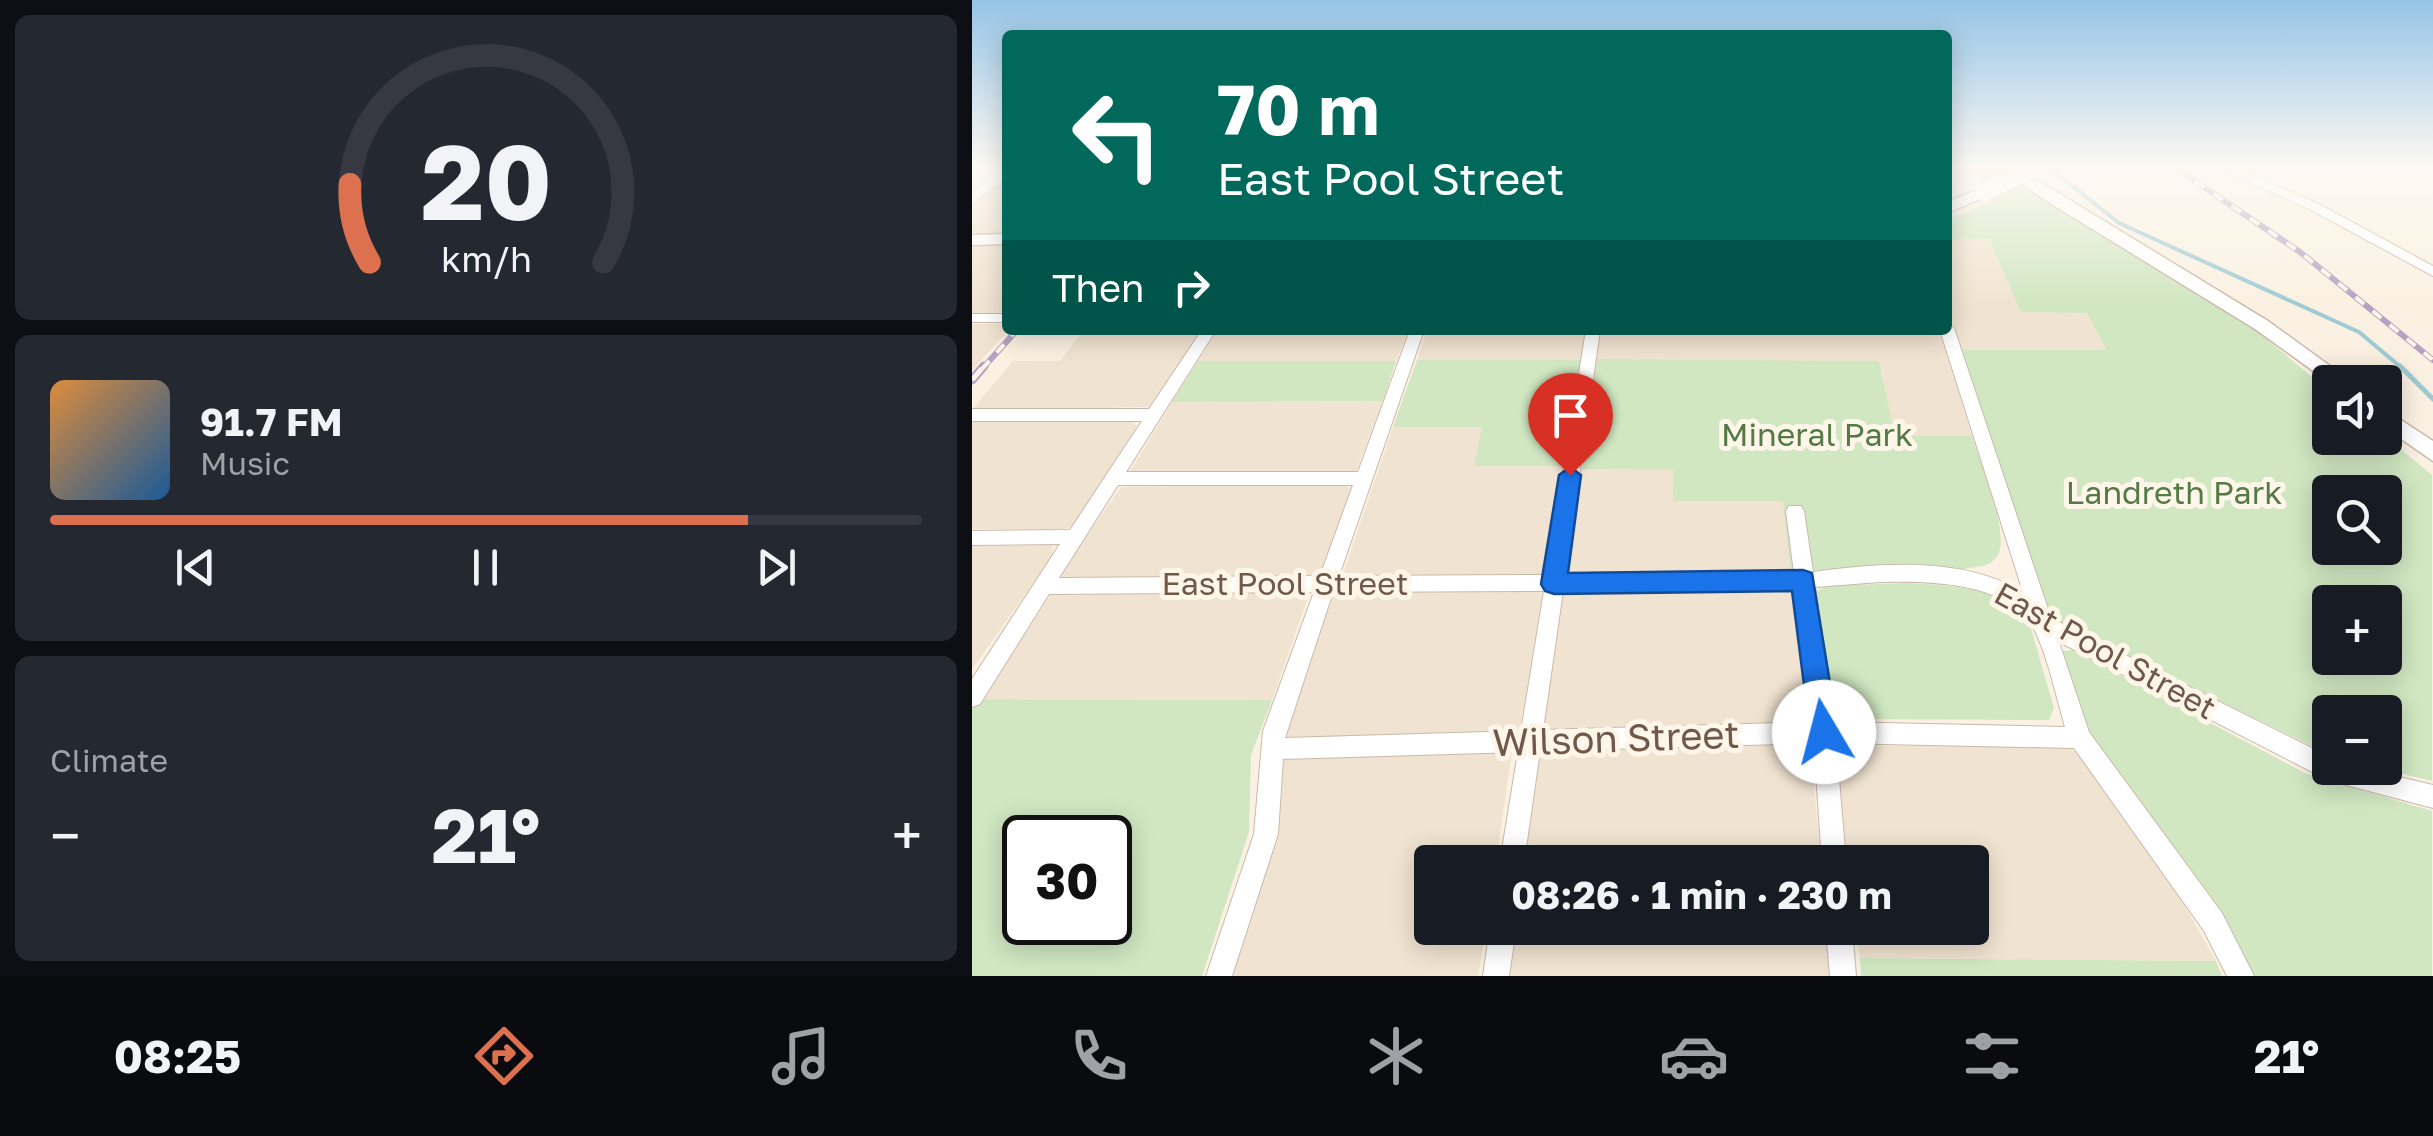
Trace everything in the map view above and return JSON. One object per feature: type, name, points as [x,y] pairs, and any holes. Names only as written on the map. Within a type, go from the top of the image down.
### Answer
[{"type":"street","points":[[2077,215],[2278,332],[2320,365]]},
{"type":"street","points":[[2329,215],[2432,272]]},
{"type":"street","points":[[972,240],[1002,240]]},
{"type":"street","points":[[972,318],[1002,318]]},
{"type":"street","points":[[976,685],[1206,335]]},
{"type":"street","points":[[1219,976],[1266,834],[1271,749],[1415,335]]},
{"type":"street","points":[[1514,845],[1592,335]]},
{"type":"street","points":[[1949,335],[2080,738],[2213,922],[2241,976]]},
{"type":"street","points":[[972,415],[1154,415]]},
{"type":"street","points":[[2402,430],[2432,454]]},
{"type":"street","points":[[1112,480],[1364,478]]},
{"type":"street","points":[[1795,512],[1824,732],[1833,845]]},
{"type":"street","points":[[972,538],[1075,538]]},
{"type":"street","name":"East Pool Street","points":[[1044,586],[1803,581],[1845,574],[1968,580],[2014,596],[2045,625],[2310,760],[2336,772],[2432,797]]},
{"type":"street","name":"Wilson Street","points":[[1271,749],[1824,732],[2080,738]]},
{"type":"street","points":[[1496,976],[1501,945]]},
{"type":"street","points":[[1840,945],[1842,976]]},
{"type":"shaded area","points":[[972,215],[1002,215],[1002,233],[972,233]]},
{"type":"shaded area","points":[[1952,239],[1989,239],[2021,312],[2087,313],[2106,351],[1957,350],[1952,334]]},
{"type":"shaded area","points":[[972,246],[1002,246],[1002,314],[972,314]]},
{"type":"shaded area","points":[[972,324],[1002,324],[1004,335],[972,370]]},
{"type":"shaded area","points":[[1080,335],[1199,335],[1150,407],[972,410],[1013,361],[1060,361]]},
{"type":"shaded area","points":[[1215,335],[1406,335],[1396,361],[1198,361]]},
{"type":"shaded area","points":[[1425,335],[1587,335],[1584,360],[1417,360]]},
{"type":"shaded area","points":[[1599,335],[1941,335],[1972,436],[1895,436],[1879,361],[1597,359]]},
{"type":"shaded area","points":[[1383,401],[1355,474],[1129,473],[1172,402]]},
{"type":"shaded area","points":[[972,421],[1130,421],[1137,426],[1075,525],[1064,529],[972,529]]},
{"type":"shaded area","points":[[1393,427],[1483,427],[1474,466],[1566,466],[1546,574],[1342,577]]},
{"type":"shaded area","points":[[1582,469],[1674,470],[1674,501],[1784,501],[1791,574],[1568,576],[1563,569]]},
{"type":"shaded area","points":[[1342,483],[1352,490],[1322,572],[1315,577],[1062,578],[1064,569],[1121,487]]},
{"type":"shaded area","points":[[1051,545],[1054,554],[972,669],[972,546]]},
{"type":"shaded area","points":[[1568,589],[1792,593],[1820,845],[1522,845],[1558,596]]},
{"type":"shaded area","points":[[1339,590],[1539,590],[1542,596],[1519,735],[1290,743],[1281,734],[1333,596]]},
{"type":"shaded area","points":[[1310,592],[1272,700],[981,699],[1052,593]]},
{"type":"shaded area","points":[[2059,744],[2080,753],[2183,903],[2216,961],[1860,958],[1858,945],[1989,945],[1989,845],[1846,845],[1835,762],[1844,746]]},
{"type":"shaded area","points":[[1512,751],[1498,845],[1414,845],[1414,945],[1483,945],[1478,976],[1231,976],[1278,828],[1283,757]]},
{"type":"shaded area","points":[[1509,945],[1830,945],[1834,976],[1504,976]]},
{"type":"green space","name":"Landreth Park","points":[[1960,215],[2075,215],[2251,326],[2312,377],[2312,455],[2402,455],[2402,450],[2432,475],[2432,781],[2402,774],[2402,695],[2312,695],[2312,746],[2052,620],[1957,350],[2106,350],[2087,313],[2021,312],[1989,239],[1952,239],[1952,218]]},
{"type":"green space","name":"Mineral Park","points":[[1597,359],[1879,361],[1895,436],[1972,436],[1994,500],[2000,550],[1988,564],[1964,569],[1791,574],[1783,501],[1673,501],[1674,470],[1582,469]]},
{"type":"green space","points":[[1417,360],[1584,360],[1566,466],[1474,466],[1482,427],[1393,427]]},
{"type":"green space","points":[[1198,361],[1396,361],[1383,401],[1172,402]]},
{"type":"green space","points":[[1907,583],[1975,590],[2006,602],[2019,612],[2030,625],[2054,708],[2049,720],[1835,719],[1815,592],[1825,586]]},
{"type":"green space","points":[[2072,650],[2312,775],[2312,785],[2345,785],[2432,811],[2432,976],[2227,976],[2199,917],[2106,782],[2053,653]]},
{"type":"green space","points":[[972,699],[1272,700],[1251,755],[1249,832],[1202,976],[972,976]]},
{"type":"green space","points":[[1860,958],[2216,961],[2222,976],[1861,976]]},
{"type":"waterway","points":[[2108,215],[2119,223],[2359,332],[2403,369]]},
{"type":"waterway","points":[[2403,369],[2433,399]]},
{"type":"railway","points":[[2244,215],[2300,252],[2433,360]]},
{"type":"railway","points":[[982,369],[1013,335]]},
{"type":"railway","points":[[972,380],[984,366]]},
{"type":"route","points":[[1570,475],[1554,584],[1803,581],[1824,732]]}]
